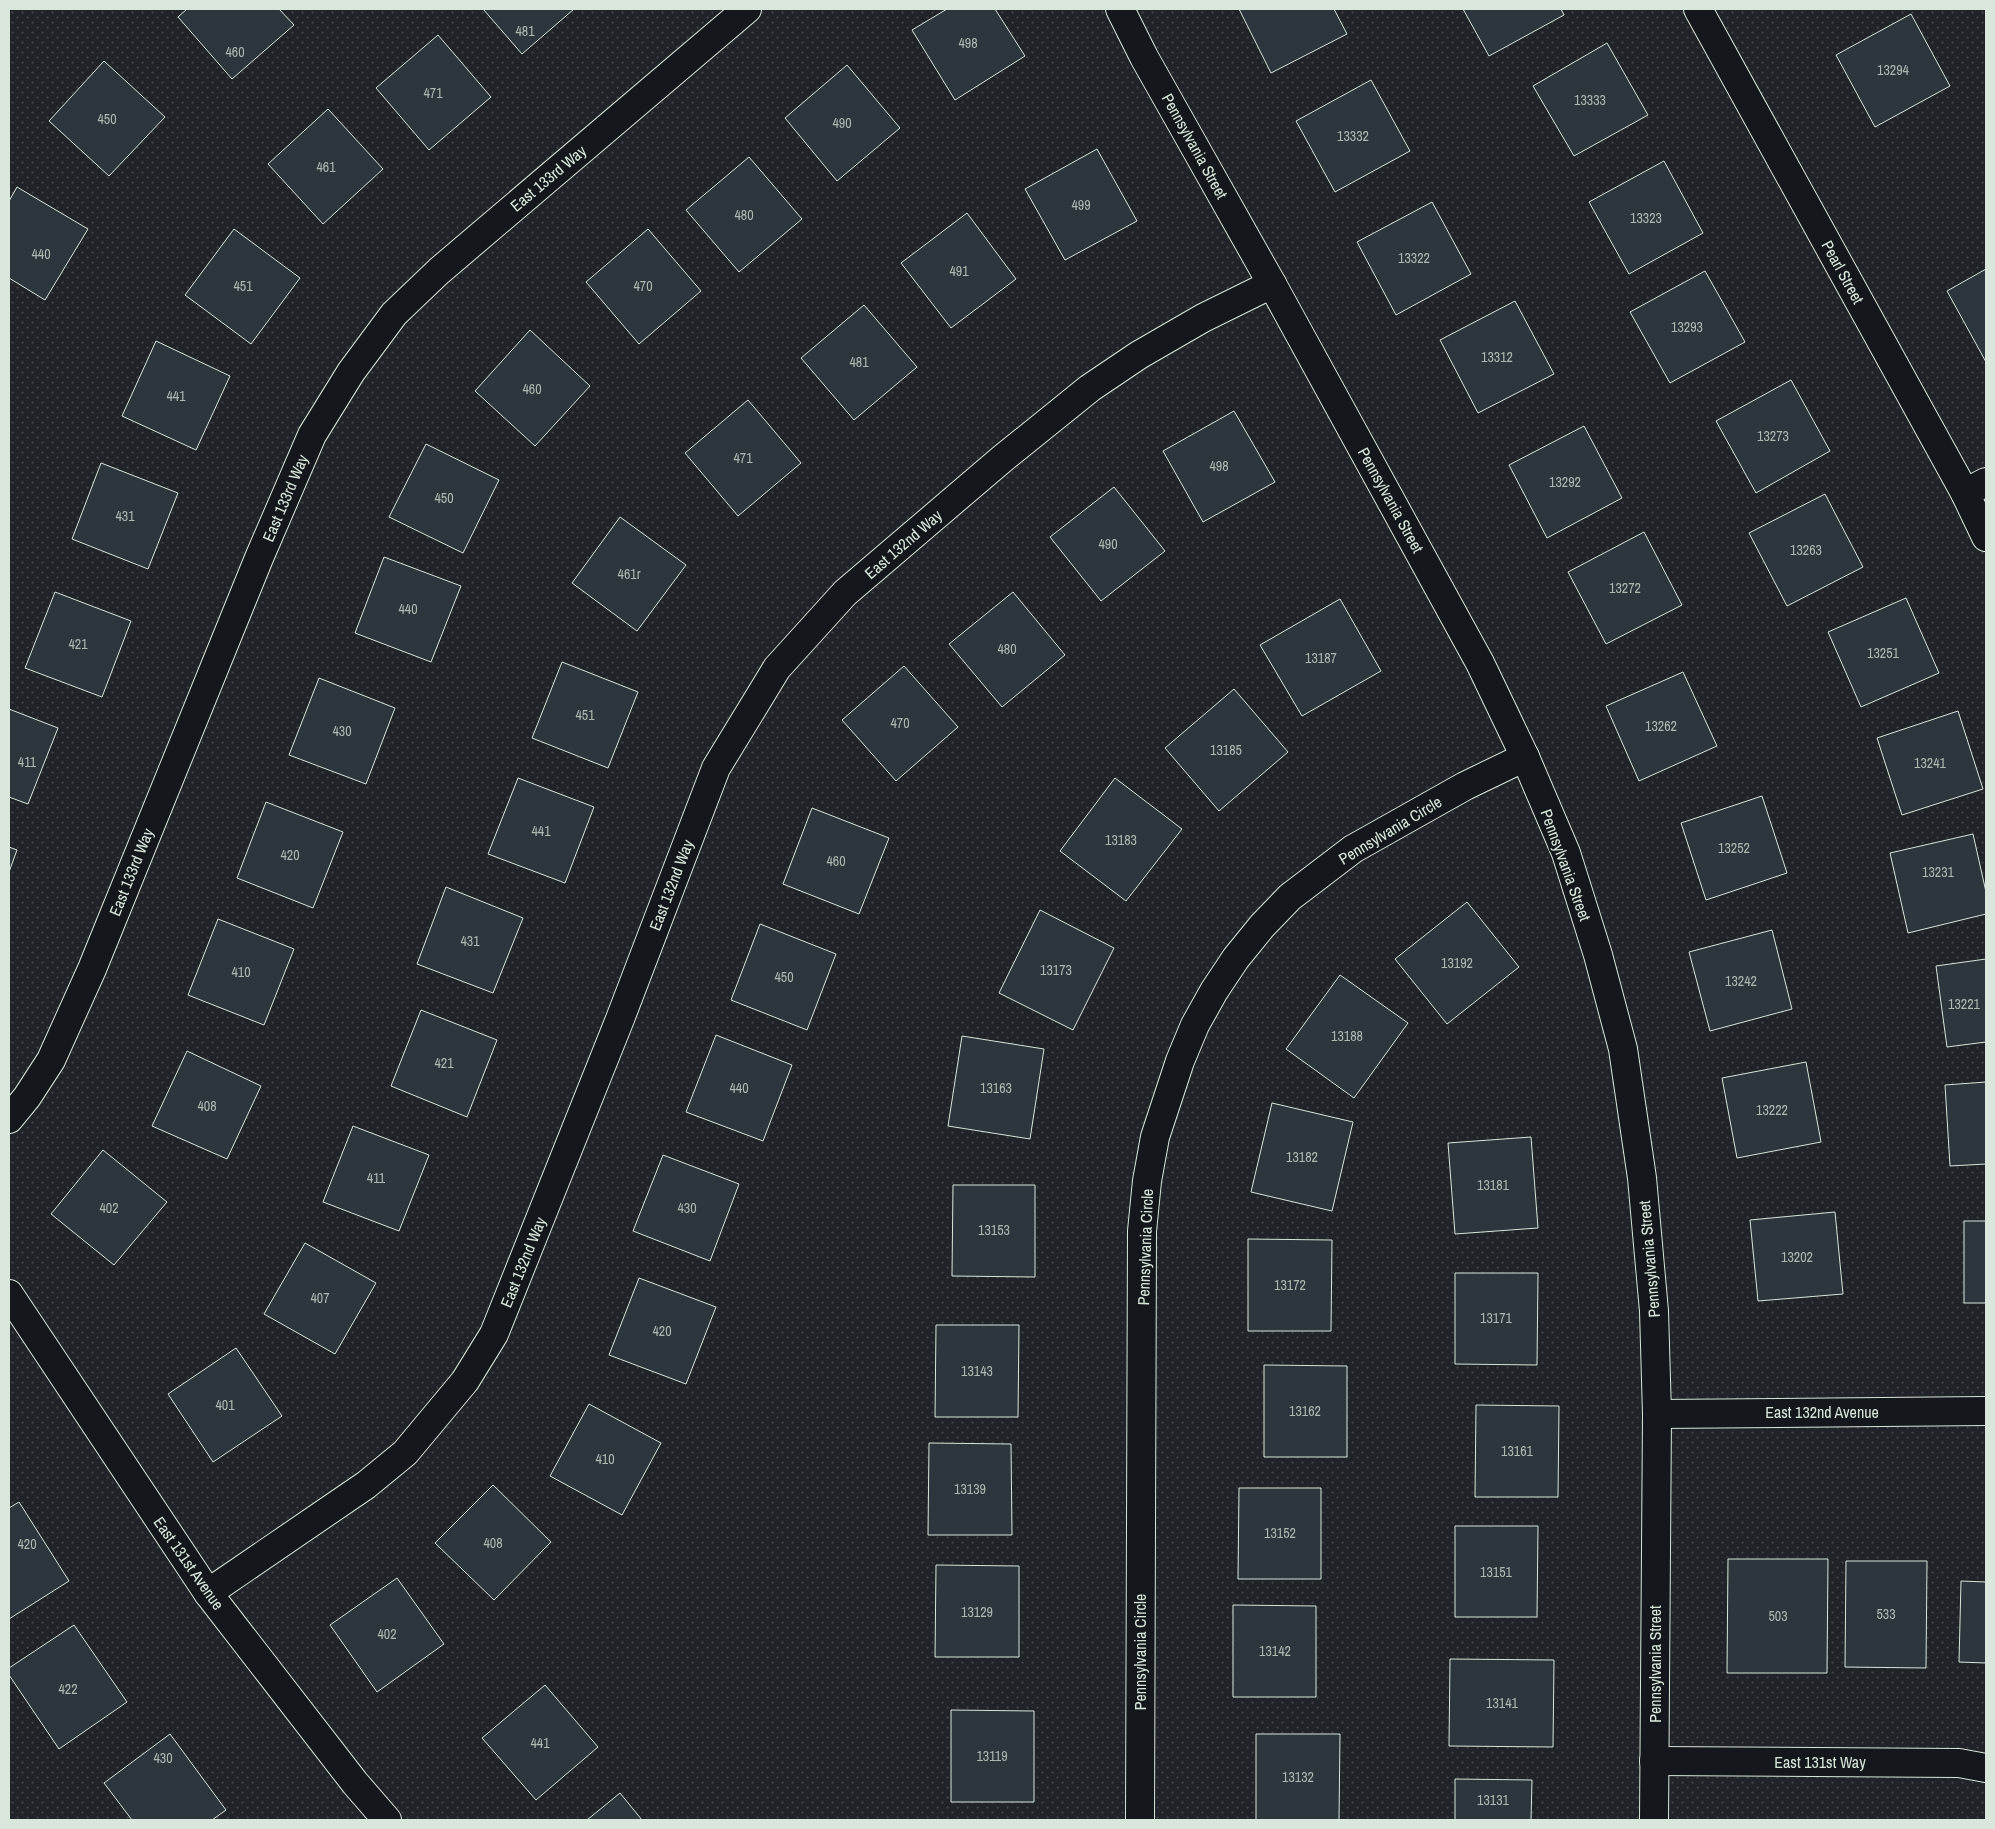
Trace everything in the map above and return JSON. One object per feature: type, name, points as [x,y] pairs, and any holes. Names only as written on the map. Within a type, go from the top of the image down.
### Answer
[{"type":"street","name":"East 133rd Way","points":[[9,1119],[27,1097],[51,1060],[92,969],[259,558],[312,435],[351,372],[394,314],[440,271],[747,9]]},
{"type":"street","name":"Pennsylvania Street","points":[[1120,9],[1144,57],[1272,284],[1480,663],[1525,757],[1566,853],[1598,955],[1623,1049],[1642,1178],[1654,1311],[1657,1414],[1654,1820]]},
{"type":"street","name":"Pearl Street","points":[[1698,9],[1976,487],[1986,537]]},
{"type":"street","name":"East 132nd Way","points":[[208,1593],[366,1485],[392,1464],[405,1453],[466,1381],[494,1334],[620,1019],[716,768],[777,668],[845,593],[1002,459],[1090,388],[1139,355],[1195,323],[1272,284]]},
{"type":"street","name":"Pennsylvania Circle","points":[[1140,1820],[1142,1232],[1147,1181],[1155,1137],[1180,1061],[1195,1025],[1214,991],[1236,958],[1262,926],[1290,897],[1353,848],[1465,786],[1525,757]]},
{"type":"street","name":"East 131st Avenue","points":[[9,1294],[208,1593],[355,1782],[387,1820]]},
{"type":"street","name":"East 132nd Avenue","points":[[1657,1414],[1986,1411]]},
{"type":"street","name":"East 131st Way","points":[[1654,1761],[1959,1763],[1986,1768]]},
{"type":"shaded area","points":[[9,9],[1986,9],[1986,1820],[9,1820]]},
{"type":"building","points":[[187,9],[279,9],[294,25],[232,79],[178,17]]},
{"type":"building","points":[[483,9],[574,9],[522,54]]},
{"type":"building","points":[[947,9],[995,9],[1025,56],[955,100],[912,30]]},
{"type":"building","points":[[1239,9],[1334,9],[1347,34],[1271,73]]},
{"type":"building","points":[[1463,9],[1561,9],[1564,15],[1489,56]]},
{"type":"building","points":[[1911,14],[1950,86],[1875,127],[1836,55]]},
{"type":"building","points":[[438,35],[491,97],[429,150],[376,88]]},
{"type":"building","points":[[1607,43],[1648,115],[1574,156],[1533,86]]},
{"type":"building","points":[[104,61],[165,117],[109,176],[49,121]]},
{"type":"building","points":[[847,65],[900,128],[837,181],[785,118]]},
{"type":"building","points":[[1371,80],[1410,151],[1335,192],[1296,121]]},
{"type":"building","points":[[328,109],[383,169],[323,224],[268,164]]},
{"type":"building","points":[[1097,149],[1137,221],[1065,260],[1025,189]]},
{"type":"building","points":[[749,157],[802,219],[739,272],[686,210]]},
{"type":"building","points":[[1664,161],[1703,233],[1629,274],[1589,202]]},
{"type":"building","points":[[17,187],[88,229],[45,300],[9,278],[9,201]]},
{"type":"building","points":[[1432,202],[1471,274],[1396,315],[1357,242]]},
{"type":"building","points":[[967,213],[1016,279],[951,328],[901,263]]},
{"type":"building","points":[[234,229],[300,278],[251,344],[185,295]]},
{"type":"building","points":[[648,229],[701,291],[639,344],[586,282]]},
{"type":"building","points":[[1986,269],[1986,362],[1947,291]]},
{"type":"building","points":[[1705,271],[1745,342],[1670,383],[1630,312]]},
{"type":"building","points":[[1515,301],[1554,374],[1478,413],[1440,340]]},
{"type":"building","points":[[864,305],[917,367],[854,420],[801,358]]},
{"type":"building","points":[[530,330],[590,386],[535,446],[475,391]]},
{"type":"building","points":[[156,341],[230,376],[196,450],[122,416]]},
{"type":"building","points":[[1791,380],[1830,451],[1756,493],[1716,421]]},
{"type":"building","points":[[748,400],[801,463],[738,516],[685,453]]},
{"type":"building","points":[[1234,411],[1275,482],[1203,522],[1163,451]]},
{"type":"building","points":[[1584,426],[1622,498],[1547,538],[1509,465]]},
{"type":"building","points":[[426,444],[499,480],[463,553],[389,517]]},
{"type":"building","points":[[101,463],[178,493],[148,569],[72,539]]},
{"type":"building","points":[[1114,487],[1165,551],[1101,601],[1050,537]]},
{"type":"building","points":[[1825,494],[1863,567],[1787,606],[1749,533]]},
{"type":"building","points":[[620,517],[686,565],[637,631],[572,583]]},
{"type":"building","points":[[1644,532],[1682,605],[1606,644],[1568,572]]},
{"type":"building","points":[[384,557],[461,586],[431,662],[355,633]]},
{"type":"building","points":[[55,592],[131,621],[102,697],[25,668]]},
{"type":"building","points":[[1013,592],[1065,655],[1002,707],[949,644]]},
{"type":"building","points":[[1906,598],[1939,673],[1861,707],[1828,632]]},
{"type":"building","points":[[1340,599],[1381,671],[1302,716],[1260,645]]},
{"type":"building","points":[[562,662],[638,692],[608,768],[532,738]]},
{"type":"building","points":[[904,666],[958,727],[896,781],[842,720]]},
{"type":"building","points":[[1683,672],[1717,746],[1639,781],[1606,706]]},
{"type":"building","points":[[319,678],[395,708],[366,784],[289,755]]},
{"type":"building","points":[[1234,689],[1288,752],[1219,811],[1165,748]]},
{"type":"building","points":[[9,709],[58,728],[28,804],[9,797]]},
{"type":"building","points":[[1958,711],[1983,789],[1902,815],[1877,738]]},
{"type":"building","points":[[518,778],[594,807],[565,883],[488,854]]},
{"type":"building","points":[[1115,778],[1182,829],[1126,901],[1060,851]]},
{"type":"building","points":[[1762,796],[1787,873],[1706,900],[1681,823]]},
{"type":"building","points":[[266,802],[343,832],[313,908],[237,878]]},
{"type":"building","points":[[812,808],[889,838],[859,914],[783,884]]},
{"type":"building","points":[[1973,834],[1986,892],[1986,914],[1908,933],[1890,853]]},
{"type":"building","points":[[9,847],[17,850],[9,872]]},
{"type":"building","points":[[446,887],[523,918],[493,993],[417,964]]},
{"type":"building","points":[[1467,902],[1519,967],[1447,1024],[1395,959]]},
{"type":"building","points":[[1040,910],[1114,948],[1073,1030],[999,993]]},
{"type":"building","points":[[218,919],[294,949],[264,1025],[188,995]]},
{"type":"building","points":[[760,924],[836,954],[807,1030],[731,1000]]},
{"type":"building","points":[[1772,930],[1792,1009],[1710,1031],[1689,952]]},
{"type":"building","points":[[1986,959],[1986,1042],[1947,1047],[1936,966]]},
{"type":"building","points":[[1340,975],[1408,1023],[1354,1098],[1286,1049]]},
{"type":"building","points":[[421,1010],[497,1040],[467,1117],[391,1086]]},
{"type":"building","points":[[716,1035],[792,1065],[763,1141],[686,1112]]},
{"type":"building","points":[[962,1036],[1044,1049],[1030,1139],[948,1126]]},
{"type":"building","points":[[187,1051],[261,1086],[227,1159],[152,1126]]},
{"type":"building","points":[[1806,1062],[1821,1142],[1737,1158],[1722,1078]]},
{"type":"building","points":[[1986,1082],[1986,1164],[1950,1166],[1945,1085]]},
{"type":"building","points":[[1272,1103],[1353,1122],[1332,1211],[1251,1192]]},
{"type":"building","points":[[353,1126],[429,1155],[399,1231],[323,1202]]},
{"type":"building","points":[[1531,1137],[1538,1228],[1455,1234],[1448,1143]]},
{"type":"building","points":[[103,1150],[167,1202],[114,1265],[51,1214]]},
{"type":"building","points":[[663,1155],[739,1184],[710,1261],[633,1231]]},
{"type":"building","points":[[953,1185],[1035,1185],[1035,1277],[952,1276]]},
{"type":"building","points":[[1835,1212],[1843,1294],[1758,1301],[1750,1220]]},
{"type":"building","points":[[1964,1221],[1986,1221],[1986,1303],[1964,1303]]},
{"type":"building","points":[[1248,1239],[1332,1240],[1331,1331],[1248,1331]]},
{"type":"building","points":[[305,1243],[376,1283],[335,1354],[264,1314]]},
{"type":"building","points":[[1455,1273],[1538,1273],[1537,1365],[1455,1364]]},
{"type":"building","points":[[639,1278],[716,1307],[686,1384],[609,1355]]},
{"type":"building","points":[[936,1325],[1019,1325],[1018,1417],[935,1417]]},
{"type":"building","points":[[236,1348],[282,1416],[213,1462],[168,1394]]},
{"type":"building","points":[[1264,1365],[1347,1366],[1347,1457],[1264,1457]]},
{"type":"building","points":[[589,1404],[661,1443],[622,1515],[550,1476]]},
{"type":"building","points":[[1476,1405],[1559,1406],[1558,1497],[1475,1497]]},
{"type":"building","points":[[929,1443],[1011,1444],[1012,1535],[928,1535]]},
{"type":"building","points":[[493,1485],[551,1542],[494,1600],[435,1543]]},
{"type":"building","points":[[1239,1488],[1321,1488],[1321,1579],[1238,1579]]},
{"type":"building","points":[[19,1502],[69,1581],[9,1619],[9,1508]]},
{"type":"building","points":[[1455,1526],[1538,1526],[1537,1617],[1455,1617]]},
{"type":"building","points":[[1728,1559],[1828,1559],[1827,1673],[1727,1673]]},
{"type":"building","points":[[1846,1561],[1927,1561],[1926,1668],[1845,1667]]},
{"type":"building","points":[[936,1565],[1019,1566],[1019,1657],[935,1657]]},
{"type":"building","points":[[397,1578],[444,1644],[377,1692],[330,1625]]},
{"type":"building","points":[[1961,1581],[1986,1582],[1986,1663],[1959,1662]]},
{"type":"building","points":[[1233,1605],[1316,1606],[1316,1697],[1233,1697]]},
{"type":"building","points":[[74,1625],[127,1702],[59,1749],[9,1675],[9,1668]]},
{"type":"building","points":[[1450,1659],[1554,1660],[1553,1747],[1449,1746]]},
{"type":"building","points":[[545,1685],[598,1747],[536,1800],[482,1738]]},
{"type":"building","points":[[951,1710],[1034,1711],[1034,1802],[951,1802]]},
{"type":"building","points":[[170,1734],[226,1810],[212,1820],[132,1820],[104,1783]]},
{"type":"building","points":[[1256,1734],[1340,1734],[1339,1820],[1256,1820]]},
{"type":"building","points":[[1455,1779],[1532,1780],[1531,1820],[1455,1820]]},
{"type":"building","points":[[620,1793],[642,1820],[587,1820]]}]
